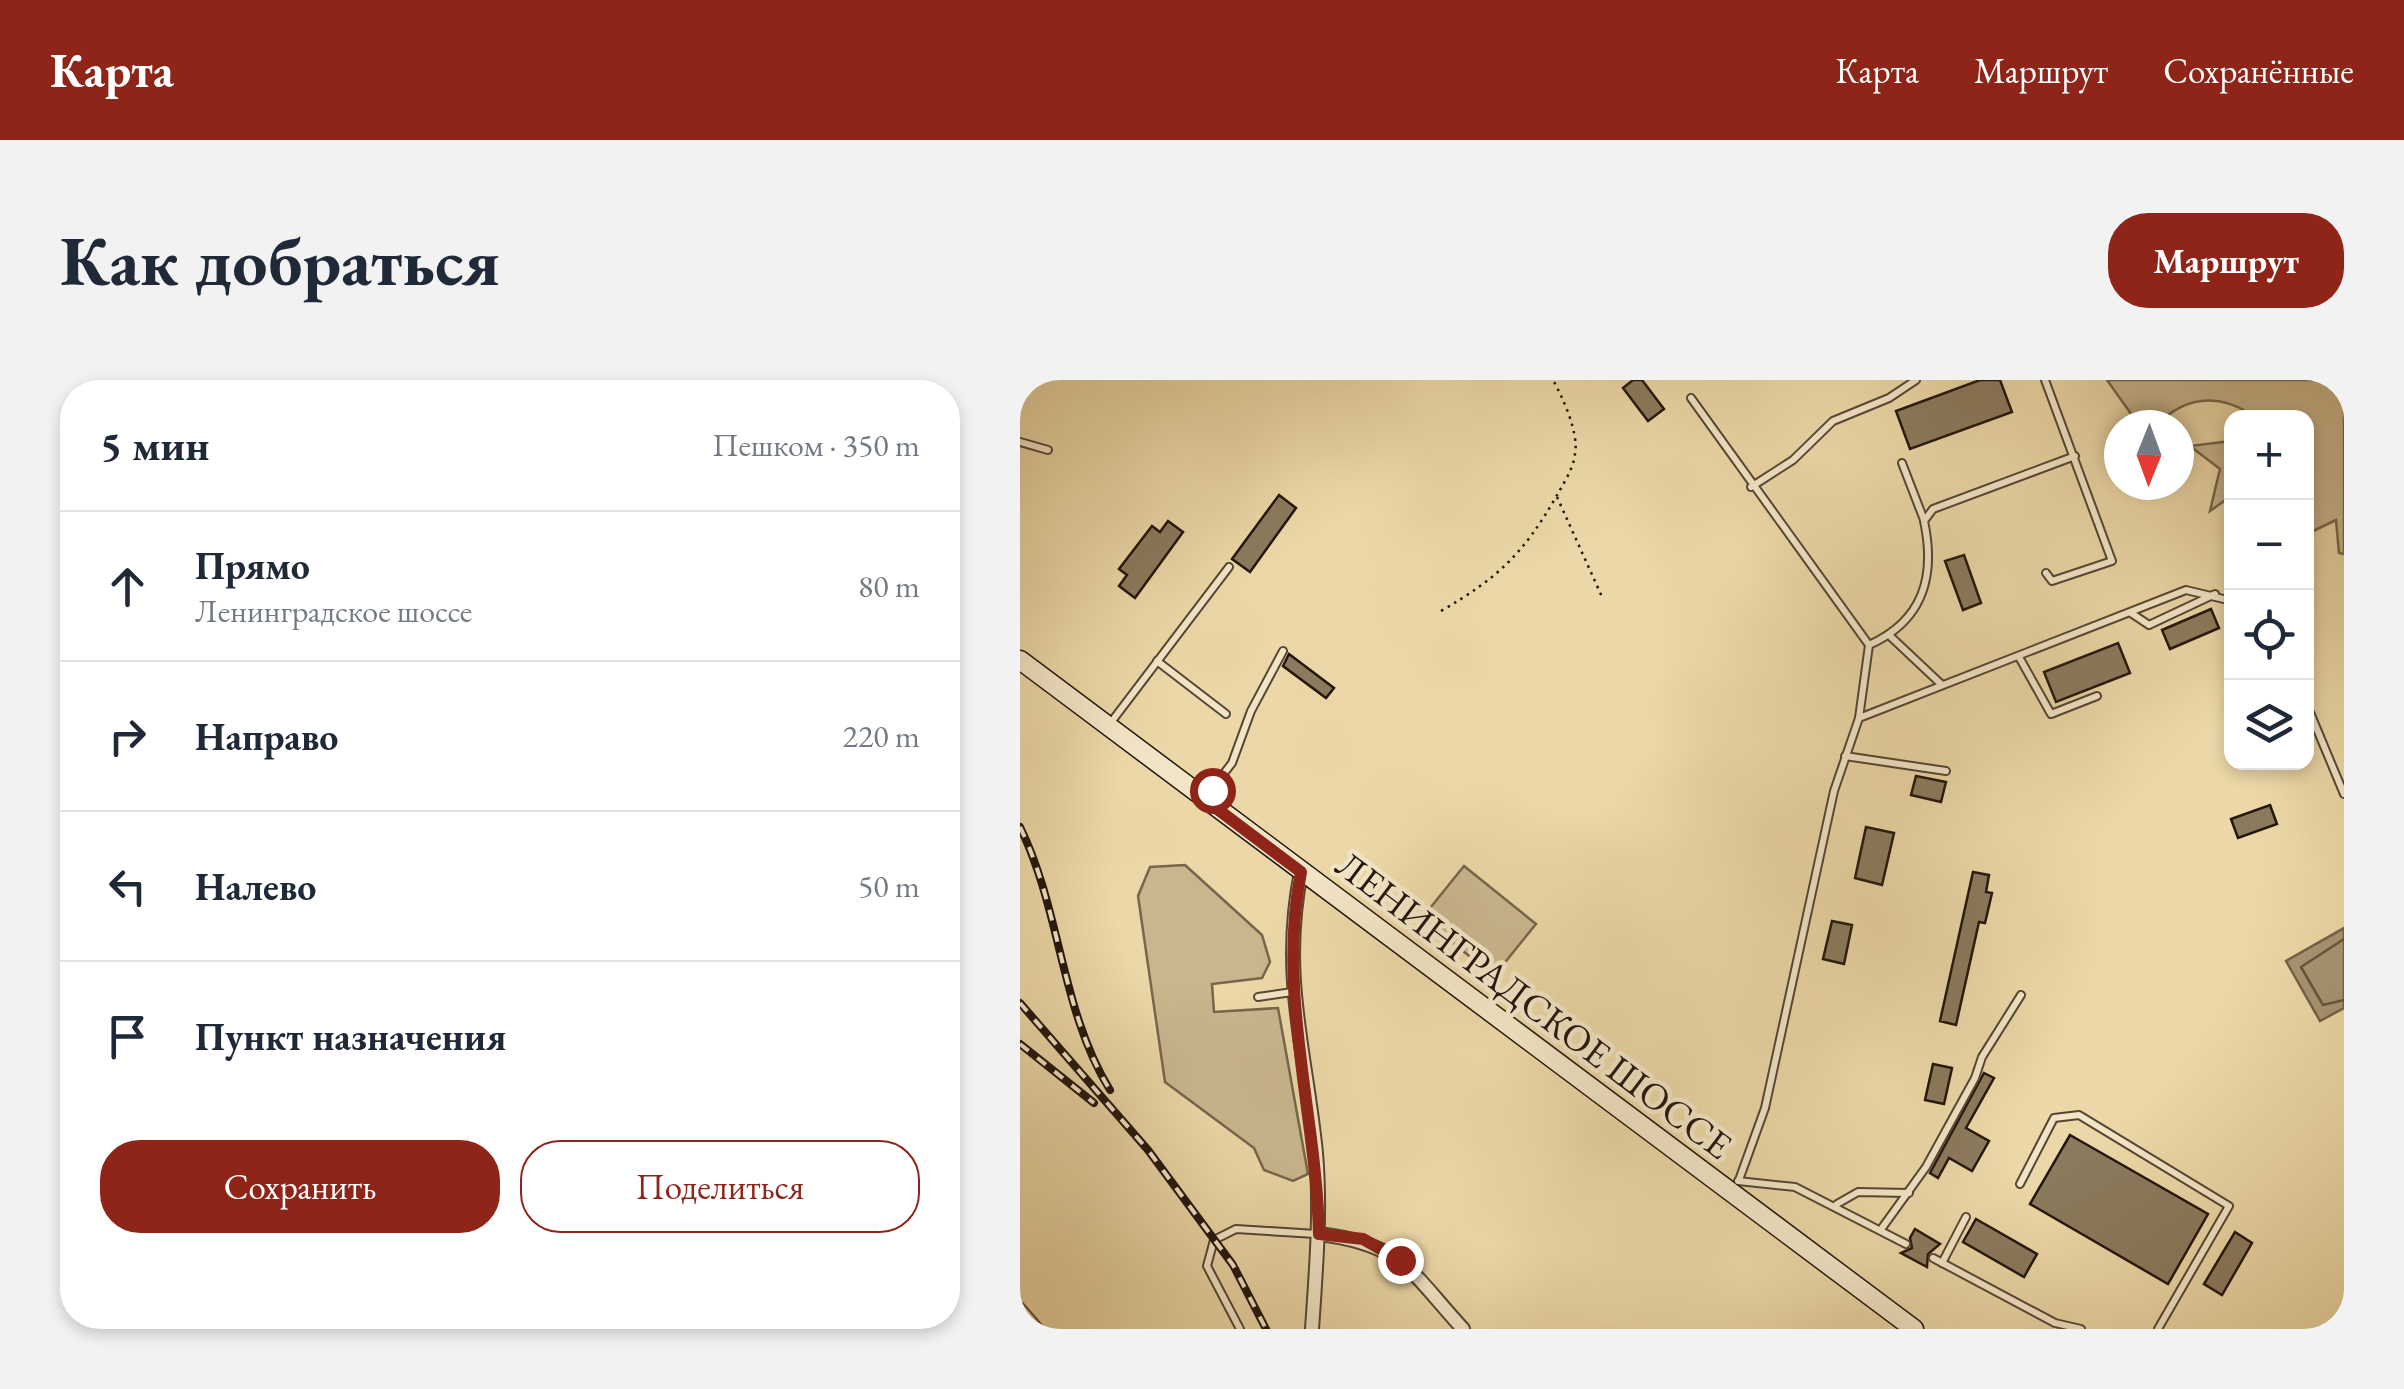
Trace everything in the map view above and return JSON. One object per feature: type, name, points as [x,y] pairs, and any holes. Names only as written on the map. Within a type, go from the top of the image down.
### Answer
[{"type":"main road","name":"ЛЕНИНГРАДСКОЕ ШОССЕ","points":[[1020,660],[1301,872],[1732,1184],[1910,1327]]},
{"type":"street","points":[[1301,872],[1292,919],[1292,992],[1316,1150],[1319,1234],[1312,1329]]},
{"type":"street","points":[[1319,1234],[1363,1239],[1382,1248],[1463,1329]]},
{"type":"lane","points":[[1751,487],[1793,460],[1833,421],[1889,398],[1916,380]]},
{"type":"lane","points":[[2045,380],[2112,561],[2065,580],[2052,581],[2046,574]]},
{"type":"lane","points":[[1691,398],[1751,487],[1870,645],[1859,718],[1824,835],[1765,1108],[1732,1184],[1796,1187],[1836,1204],[1906,1244]]},
{"type":"lane","points":[[1020,442],[1048,450]]},
{"type":"lane","points":[[1924,521],[1933,509],[1951,500],[2075,456]]},
{"type":"lane","points":[[1870,645],[1902,628],[1914,610],[1929,570],[1924,521],[1902,464]]},
{"type":"lane","points":[[1108,727],[1230,567]]},
{"type":"lane","points":[[1859,718],[2186,590],[2224,598]]},
{"type":"lane","points":[[2130,612],[2149,625],[2216,594]]},
{"type":"lane","points":[[1890,636],[1942,685]]},
{"type":"lane","points":[[1204,799],[1232,763],[1251,711],[1283,651]]},
{"type":"lane","points":[[2019,657],[2051,714],[2097,696]]},
{"type":"lane","points":[[1157,662],[1226,714]]},
{"type":"lane","points":[[2314,722],[2344,794]]},
{"type":"lane","points":[[1846,756],[1946,771]]},
{"type":"lane","points":[[1258,997],[1292,992]]},
{"type":"lane","points":[[1882,1228],[1909,1193],[1975,1078],[1982,1057],[2021,994]]},
{"type":"lane","points":[[2020,1184],[2054,1118],[2079,1115],[2229,1206],[2158,1329]]},
{"type":"lane","points":[[1836,1204],[1858,1192],[1909,1193]]},
{"type":"lane","points":[[1942,1263],[1966,1217]]},
{"type":"lane","points":[[1240,1329],[1207,1266],[1214,1240],[1236,1229],[1319,1234]]},
{"type":"lane","points":[[1932,1258],[2055,1322],[2081,1329]]},
{"type":"lane","points":[[1020,1306],[1040,1329]]},
{"type":"path","points":[[1441,611],[1507,568],[1530,542],[1556,496],[1576,450],[1553,380]]},
{"type":"path","points":[[1556,496],[1603,600]]},
{"type":"shaded area","points":[[2107,380],[2344,380],[2344,554],[2339,553],[2336,520],[2314,531],[2314,410],[2243,410],[2225,402],[2201,401],[2175,410],[2128,410]]},
{"type":"shaded area","points":[[2224,442],[2224,501],[2210,511],[2220,469],[2194,446]]},
{"type":"shaded area","points":[[1185,865],[1262,935],[1270,962],[1262,978],[1212,984],[1214,1012],[1278,1008],[1308,1174],[1293,1181],[1264,1170],[1254,1148],[1165,1082],[1138,896],[1150,867]]},
{"type":"shaded area","points":[[1464,866],[1536,924],[1494,976],[1422,918]]},
{"type":"water","points":[[2344,928],[2344,1008],[2320,1021],[2286,961]]},
{"type":"building","points":[[1633,380],[1642,380],[1664,409],[1648,421],[1623,388]]},
{"type":"building","points":[[1980,380],[2000,380],[2012,412],[1910,449],[1896,411]]},
{"type":"building","points":[[1279,495],[1296,508],[1250,572],[1232,559]]},
{"type":"building","points":[[1168,521],[1183,532],[1135,598],[1119,586],[1127,575],[1119,569],[1152,526],[1160,532]]},
{"type":"building","points":[[1964,555],[1981,603],[1963,610],[1945,561]]},
{"type":"building","points":[[2211,609],[2219,628],[2170,649],[2162,630]]},
{"type":"building","points":[[2118,643],[2130,673],[2056,702],[2044,672]]},
{"type":"building","points":[[1289,654],[1334,688],[1326,698],[1283,666]]},
{"type":"building","points":[[1916,776],[1946,782],[1941,802],[1911,795]]},
{"type":"building","points":[[2270,805],[2277,824],[2238,838],[2231,819]]},
{"type":"building","points":[[1866,827],[1894,833],[1882,885],[1855,878]]},
{"type":"building","points":[[1973,872],[1989,875],[1986,892],[1992,893],[1985,923],[1979,922],[1956,1025],[1940,1021]]},
{"type":"building","points":[[1832,921],[1852,925],[1844,964],[1823,959]]},
{"type":"building","points":[[1933,1064],[1952,1068],[1944,1104],[1925,1100]]},
{"type":"building","points":[[1984,1073],[1994,1078],[1966,1128],[1989,1141],[1972,1171],[1949,1158],[1938,1178],[1930,1173]]},
{"type":"building","points":[[2070,1135],[2208,1214],[2168,1284],[2030,1204]]},
{"type":"building","points":[[1976,1219],[2037,1254],[2024,1277],[1963,1242]]},
{"type":"building","points":[[1915,1229],[1940,1244],[1928,1254],[1927,1267],[1901,1253],[1912,1248],[1910,1238]]},
{"type":"building","points":[[2235,1232],[2252,1243],[2222,1295],[2204,1284]]},
{"type":"railway","points":[[1020,827],[1034,859],[1081,1027],[1110,1090]]},
{"type":"railway","points":[[1020,1003],[1148,1150],[1233,1265],[1266,1329]]},
{"type":"railway","points":[[1020,1044],[1094,1103]]},
{"type":"route","points":[[1212,790],[1204,799],[1301,872],[1292,919],[1292,992],[1316,1150],[1319,1234],[1363,1239],[1400,1260]]}]
